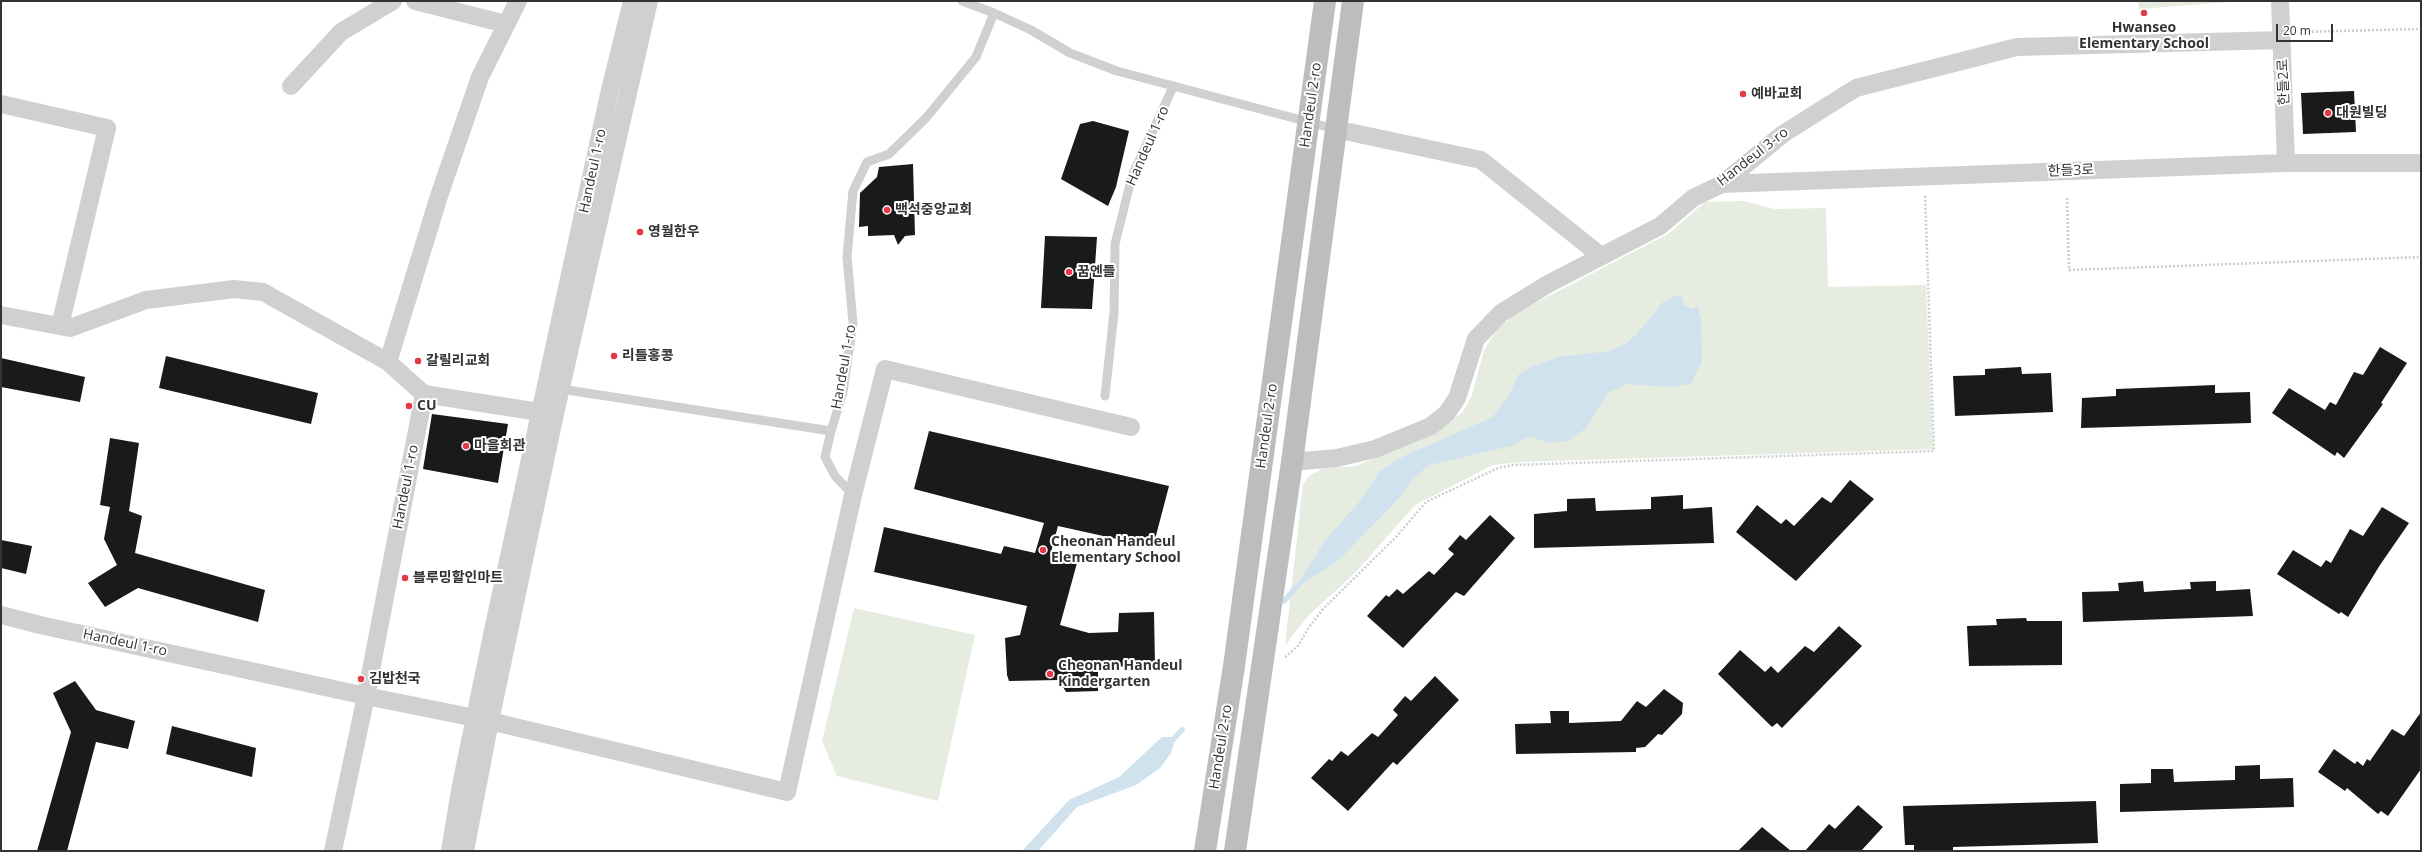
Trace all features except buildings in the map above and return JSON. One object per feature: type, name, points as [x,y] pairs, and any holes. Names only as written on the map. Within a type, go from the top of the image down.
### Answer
[{"type":"street","points":[[291,86],[341,32],[393,1]]},
{"type":"street","points":[[415,1],[506,24]]},
{"type":"street","points":[[388,362],[480,77],[518,1]]},
{"type":"street","name":"Handeul 1-ro","points":[[450,851],[482,719],[548,413],[609,94],[632,1]]},
{"type":"street","name":"Handeul 1-ro","points":[[548,413],[561,390],[649,1]]},
{"type":"street","name":"Handeul 2-ro","points":[[1205,851],[1234,666],[1325,1]]},
{"type":"street","name":"Handeul 2-ro","points":[[1235,851],[1292,462],[1352,1]]},
{"type":"street","name":"한들2로","points":[[2280,1],[2286,163]]},
{"type":"street","name":"Handeul 3-ro","points":[[1292,462],[1337,458],[1375,449],[1431,426],[1447,413],[1457,398],[1476,339],[1501,313],[1548,284],[1660,226],[1693,198],[1722,184],[1782,134],[1856,88],[2018,47],[2282,36]]},
{"type":"street","points":[[1,104],[107,128],[60,326]]},
{"type":"street","points":[[1335,129],[1481,160],[1601,256]]},
{"type":"street","name":"한들3로","points":[[1722,184],[2286,163],[2421,163]]},
{"type":"street","points":[[1,315],[70,328],[146,300],[234,289],[263,292],[388,362],[424,394],[548,413]]},
{"type":"street","points":[[482,719],[787,792],[854,495],[885,369],[1131,427]]},
{"type":"street","name":"Handeul 1-ro","points":[[333,851],[366,696],[424,394]]},
{"type":"street","name":"Handeul 1-ro","points":[[1,615],[366,696],[482,719]]},
{"type":"street","name":"Handeul 1-ro","points":[[465,851],[482,719]]},
{"type":"lane","name":"Handeul 1-ro","points":[[962,1],[994,12],[1031,30],[1070,53],[1117,71],[1335,129]]},
{"type":"lane","name":"Handeul 1-ro","points":[[854,495],[835,476],[825,457],[843,392],[853,323],[848,257],[853,191],[867,162],[889,154],[926,118],[976,57],[994,12]]},
{"type":"lane","name":"Handeul 1-ro","points":[[1105,396],[1114,313],[1115,244],[1132,176],[1173,87]]},
{"type":"lane","points":[[561,390],[831,431]]},
{"type":"path","points":[[2282,36],[2421,29]]},
{"type":"path","points":[[1262,666],[1288,655],[1298,646],[1309,627],[1324,608],[1396,536],[1426,502],[1498,468],[1514,465],[1934,451],[1925,177]]},
{"type":"path","points":[[2067,198],[2069,270],[2421,257]]},
{"type":"shaded area","points":[[2138,1],[2244,1],[2139,9]]},
{"type":"shaded area","points":[[1743,201],[1775,209],[1826,208],[1828,287],[1926,285],[1933,449],[1522,462],[1493,465],[1415,505],[1355,573],[1309,615],[1285,645],[1303,484],[1309,476],[1324,468],[1356,466],[1435,433],[1463,412],[1472,395],[1484,350],[1497,329],[1518,312],[1668,234],[1705,202]]},
{"type":"shaded area","points":[[854,608],[975,635],[938,801],[837,776],[822,741]]},
{"type":"water","points":[[1678,295],[1684,299],[1683,305],[1692,309],[1697,306],[1701,319],[1702,361],[1691,384],[1669,387],[1627,384],[1609,392],[1585,429],[1568,441],[1548,443],[1530,436],[1511,446],[1429,465],[1413,479],[1399,498],[1339,560],[1294,590],[1324,542],[1360,501],[1380,471],[1402,457],[1493,417],[1509,395],[1519,374],[1535,365],[1559,357],[1609,351],[1625,344],[1636,335],[1663,302]]},
{"type":"water","points":[[1162,737],[1176,737],[1171,753],[1160,768],[1136,785],[1077,807],[1038,851],[1022,851],[1069,800],[1119,777]]},
{"type":"waterway","points":[[1284,601],[1298,585]]},
{"type":"waterway","points":[[1171,742],[1182,730]]},
{"type":"place","name":"Hwanseo Elementary School","points":[[2144,13]]},
{"type":"place","name":"예바교회","points":[[1743,94]]},
{"type":"place","name":"대원빌딩","points":[[2328,113]]},
{"type":"place","name":"백석중앙교회","points":[[887,210]]},
{"type":"place","name":"영월한우","points":[[640,232]]},
{"type":"place","name":"꿈엔들","points":[[1069,272]]},
{"type":"place","name":"리틀홍콩","points":[[614,356]]},
{"type":"place","name":"갈릴리교회","points":[[418,361]]},
{"type":"place","name":"CU","points":[[409,406]]},
{"type":"place","name":"마을회관","points":[[466,446]]},
{"type":"place","name":"Cheonan Handeul Elementary School","points":[[1043,550]]},
{"type":"place","name":"블루밍할인마트","points":[[405,578]]},
{"type":"place","name":"Cheonan Handeul Kindergarten","points":[[1050,674]]},
{"type":"place","name":"김밥천국","points":[[361,679]]}]
